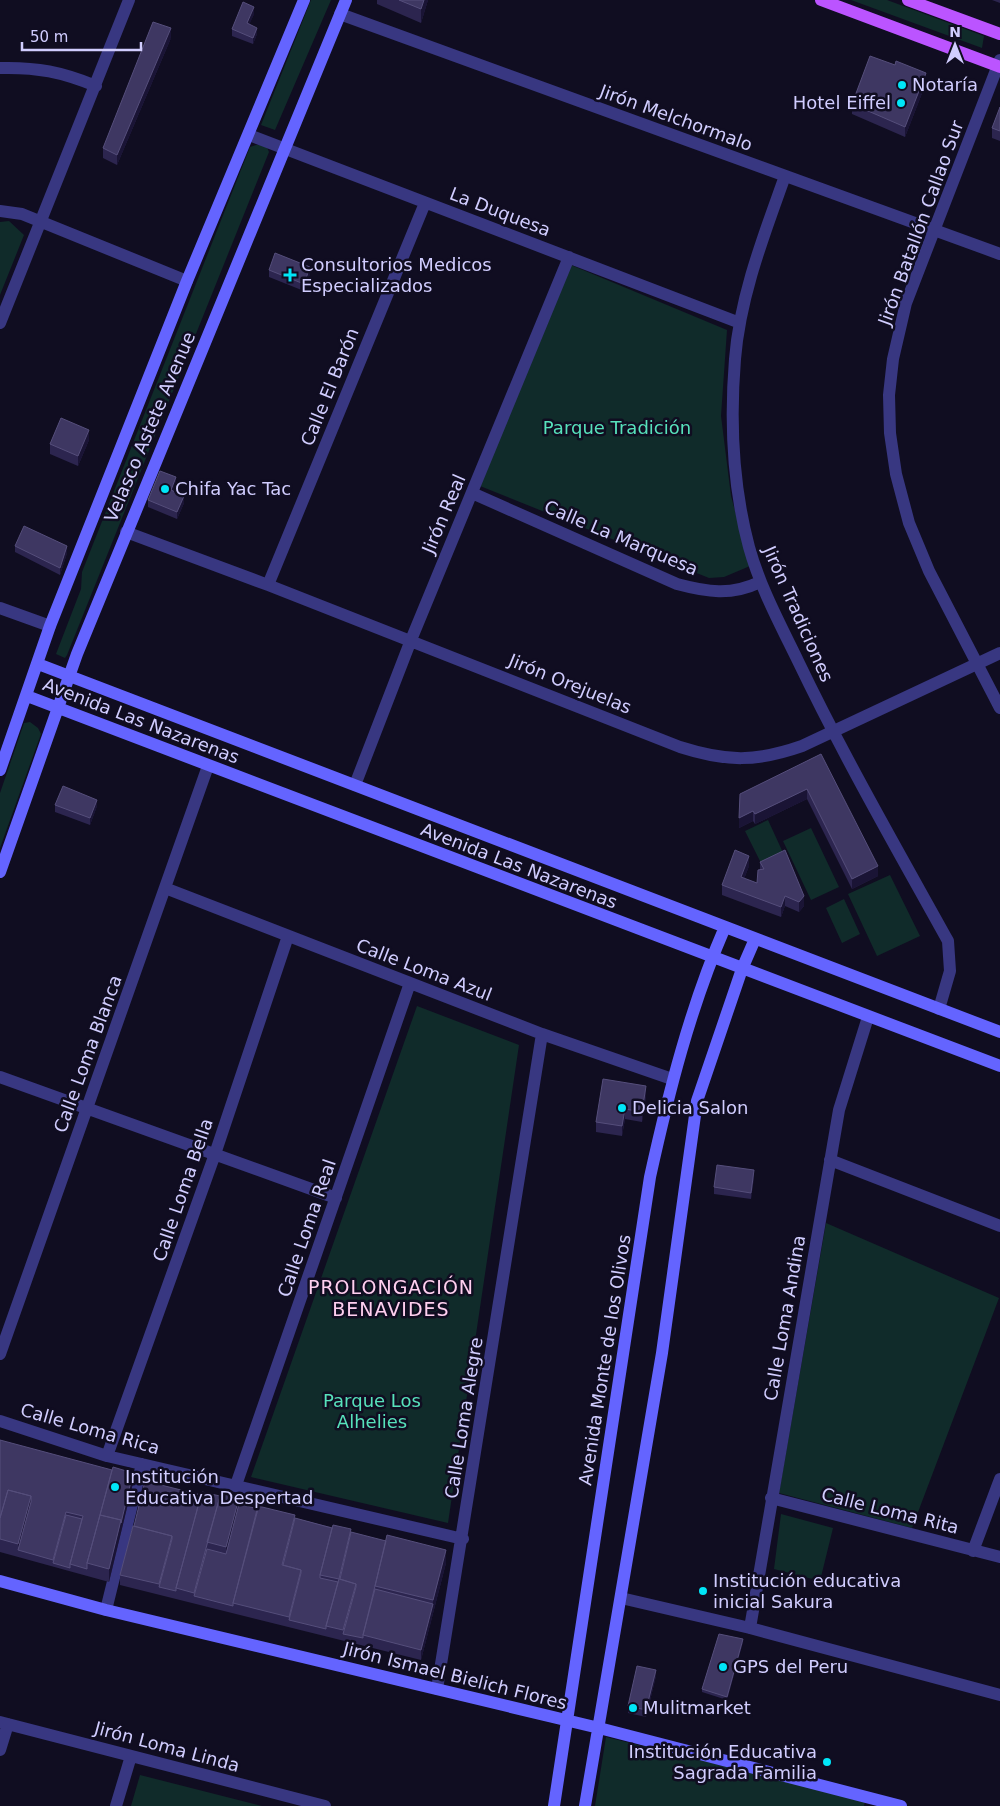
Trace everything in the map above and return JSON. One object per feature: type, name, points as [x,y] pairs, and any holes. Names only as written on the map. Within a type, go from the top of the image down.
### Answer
[{"type":"main road","points":[[821,0],[999,64]]},
{"type":"main road","points":[[908,0],[1000,34]]},
{"type":"street","points":[[0,323],[129,0]]},
{"type":"street","name":"Velasco Astete Avenue","points":[[1,764],[27,696],[50,626],[187,281],[304,0]]},
{"type":"street","name":"Velasco Astete Avenue","points":[[0,872],[70,675],[126,532],[346,0]]},
{"type":"street","name":"Jirón Melchormalo","points":[[340,14],[1000,254]]},
{"type":"street","name":"Jirón Batallón Callao Sur","points":[[999,64],[906,303],[898,330],[892,359],[890,433],[896,474],[909,523],[929,572],[1000,708]]},
{"type":"street","points":[[0,68],[32,68],[66,74],[96,86]]},
{"type":"street","name":"La Duquesa","points":[[249,135],[740,323]]},
{"type":"street","name":"Jirón Tradiciones","points":[[786,176],[765,233],[740,323],[734,386],[738,485],[749,548],[760,582],[832,732],[948,941],[950,971],[939,1010]]},
{"type":"street","name":"Calle El Barón","points":[[268,584],[425,202]]},
{"type":"street","points":[[0,211],[22,214],[41,221],[187,281]]},
{"type":"street","name":"Jirón Real","points":[[355,785],[411,640],[569,257]]},
{"type":"street","name":"Calle La Marquesa","points":[[472,493],[677,584],[702,591],[726,593],[745,590],[760,582]]},
{"type":"street","name":"Jirón Orejuelas","points":[[126,532],[268,584],[706,756],[731,760],[776,755],[832,732],[1000,653]]},
{"type":"street","points":[[0,608],[50,626]]},
{"type":"street","name":"Avenida Las Nazarenas","points":[[38,664],[1000,1032]]},
{"type":"street","name":"Avenida Las Nazarenas","points":[[27,696],[1000,1066]]},
{"type":"street","name":"Calle Loma Blanca","points":[[0,1354],[208,766]]},
{"type":"street","name":"Calle Loma Azul","points":[[165,888],[542,1034],[672,1079]]},
{"type":"street","name":"Avenida Monte de los Olivos","points":[[554,1806],[650,1177],[672,1079],[690,1019],[725,927]]},
{"type":"street","name":"Calle Loma Bella","points":[[107,1456],[215,1154],[288,936]]},
{"type":"street","points":[[585,1806],[662,1353],[697,1100],[754,938]]},
{"type":"street","name":"Calle Loma Real","points":[[236,1485],[410,983]]},
{"type":"street","name":"Calle Loma Andina","points":[[750,1628],[839,1110],[868,1016]]},
{"type":"street","name":"Calle Loma Alegre","points":[[437,1689],[463,1539],[542,1034]]},
{"type":"street","points":[[0,1077],[336,1198]]},
{"type":"street","points":[[830,1160],[1000,1226]]},
{"type":"street","name":"Calle Loma Rica","points":[[0,1421],[107,1456],[463,1539]]},
{"type":"street","points":[[106,1610],[142,1464]]},
{"type":"street","points":[[973,1550],[1000,1480]]},
{"type":"street","name":"Calle Loma Rita","points":[[771,1498],[1000,1557]]},
{"type":"street","name":"Jirón Ismael Bielich Flores","points":[[0,1581],[106,1610],[598,1728],[901,1806]]},
{"type":"street","points":[[621,1598],[750,1628],[1000,1695]]},
{"type":"street","points":[[0,1750],[4,1722]]},
{"type":"street","name":"Jirón Loma Linda","points":[[4,1722],[289,1801],[324,1806]]},
{"type":"street","points":[[116,1806],[131,1756]]},
{"type":"green space","points":[[311,0],[331,0],[275,130],[261,125]]},
{"type":"green space","points":[[851,0],[887,0],[984,36],[982,48]]},
{"type":"green space","points":[[266,145],[269,152],[65,658],[56,654],[81,589],[82,572],[250,147]]},
{"type":"green space","points":[[9,221],[24,235],[0,295],[0,222]]},
{"type":"green space","name":"Parque Tradición","points":[[571,265],[727,330],[721,416],[731,496],[750,566],[724,577],[709,578],[480,486]]},
{"type":"green space","points":[[30,722],[38,728],[41,734],[0,848],[0,793],[24,723]]},
{"type":"green space","points":[[768,820],[785,857],[763,867],[745,831]]},
{"type":"green space","points":[[811,828],[839,887],[811,900],[783,841]]},
{"type":"green space","points":[[890,875],[920,936],[877,956],[848,894]]},
{"type":"green space","points":[[844,899],[860,934],[842,943],[826,908]]},
{"type":"green space","name":"Parque Los Alhelies","points":[[417,1006],[519,1045],[448,1523],[251,1477]]},
{"type":"green space","points":[[826,1223],[999,1298],[912,1528],[779,1493]]},
{"type":"green space","points":[[781,1514],[833,1528],[820,1581],[774,1569]]},
{"type":"green space","points":[[606,1737],[865,1801],[864,1806],[595,1806]]},
{"type":"green space","points":[[140,1775],[262,1806],[131,1806]]},
{"type":"building","points":[[399,0],[424,0],[421,9]]},
{"type":"building","points":[[243,2],[254,7],[247,23],[257,28],[253,38],[232,29]]},
{"type":"building","points":[[153,22],[171,28],[117,155],[103,148]]},
{"type":"building","points":[[870,56],[895,65],[896,61],[926,73],[905,127],[852,104]]},
{"type":"building","points":[[1000,107],[1000,131],[992,128]]},
{"type":"building","points":[[275,253],[310,267],[304,284],[269,270]]},
{"type":"building","points":[[61,418],[89,430],[78,456],[50,444]]},
{"type":"building","points":[[160,471],[176,477],[171,490],[184,496],[177,512],[148,500]]},
{"type":"building","points":[[24,526],[67,546],[60,568],[15,546]]},
{"type":"building","points":[[821,754],[878,866],[852,879],[807,789],[755,814],[753,811],[739,818],[740,794]]},
{"type":"building","points":[[63,786],[97,800],[90,818],[55,805]]},
{"type":"building","points":[[735,850],[749,856],[741,877],[757,883],[758,870],[764,869],[760,862],[785,850],[804,896],[799,902],[785,896],[781,907],[722,885]]},
{"type":"building","name":"Delicia Salon","points":[[603,1079],[646,1086],[642,1112],[625,1109],[622,1126],[596,1122]]},
{"type":"building","points":[[717,1165],[754,1170],[751,1193],[714,1187]]},
{"type":"building","points":[[0,1440],[112,1470],[87,1569],[70,1564],[83,1516],[66,1512],[53,1560],[18,1550],[31,1496],[8,1490],[0,1518]]},
{"type":"building","points":[[113,1467],[133,1473],[121,1523],[121,1520],[100,1515]]},
{"type":"building","points":[[145,1481],[201,1495],[176,1591],[159,1587],[172,1536],[134,1526]]},
{"type":"building","points":[[8,1490],[31,1496],[18,1544],[0,1539],[0,1518]]},
{"type":"building","points":[[202,1492],[220,1496],[194,1593],[176,1588]]},
{"type":"building","points":[[221,1493],[239,1498],[226,1547],[207,1542]]},
{"type":"building","points":[[239,1504],[258,1509],[233,1606],[194,1596],[207,1549],[226,1554]]},
{"type":"building","points":[[258,1506],[295,1515],[282,1565],[301,1570],[289,1617],[233,1603]]},
{"type":"building","points":[[66,1515],[82,1519],[70,1568],[53,1563]]},
{"type":"building","points":[[100,1515],[121,1520],[109,1569],[87,1563]]},
{"type":"building","points":[[295,1518],[332,1528],[320,1578],[338,1582],[326,1629],[289,1620],[301,1570],[283,1565]]},
{"type":"building","points":[[333,1525],[351,1529],[339,1579],[320,1575]]},
{"type":"building","points":[[133,1526],[172,1536],[159,1584],[120,1575]]},
{"type":"building","points":[[351,1532],[386,1541],[363,1638],[343,1634],[356,1587],[356,1584],[340,1579]]},
{"type":"building","points":[[387,1535],[446,1550],[433,1600],[375,1586]]},
{"type":"building","points":[[339,1579],[356,1584],[343,1630],[326,1626]]},
{"type":"building","points":[[375,1589],[433,1604],[421,1650],[363,1635]]},
{"type":"building","name":"GPS del Peru","points":[[719,1634],[743,1639],[727,1697],[702,1689]]},
{"type":"building","points":[[637,1666],[656,1670],[646,1710],[628,1706]]},
{"type":"place","name":"Notaría","points":[[902,85]]},
{"type":"place","name":"Hotel Eiffel","points":[[901,103]]},
{"type":"place","name":"Consultorios Medicos Especializados","points":[[290,275]]},
{"type":"place","name":"Chifa Yac Tac","points":[[165,489]]},
{"type":"place","name":"Delicia Salon","points":[[622,1108]]},
{"type":"place","name":"Institución Educativa Despertad","points":[[115,1487]]},
{"type":"place","name":"Institución educativa inicial Sakura","points":[[703,1591]]},
{"type":"place","name":"GPS del Peru","points":[[723,1667]]},
{"type":"place","name":"Mulitmarket","points":[[633,1708]]},
{"type":"place","name":"Institución Educativa Sagrada Familia","points":[[827,1762]]},
{"type":"district","name":"PROLONGACIÓN BENAVIDES","points":[[391,1298]]}]
